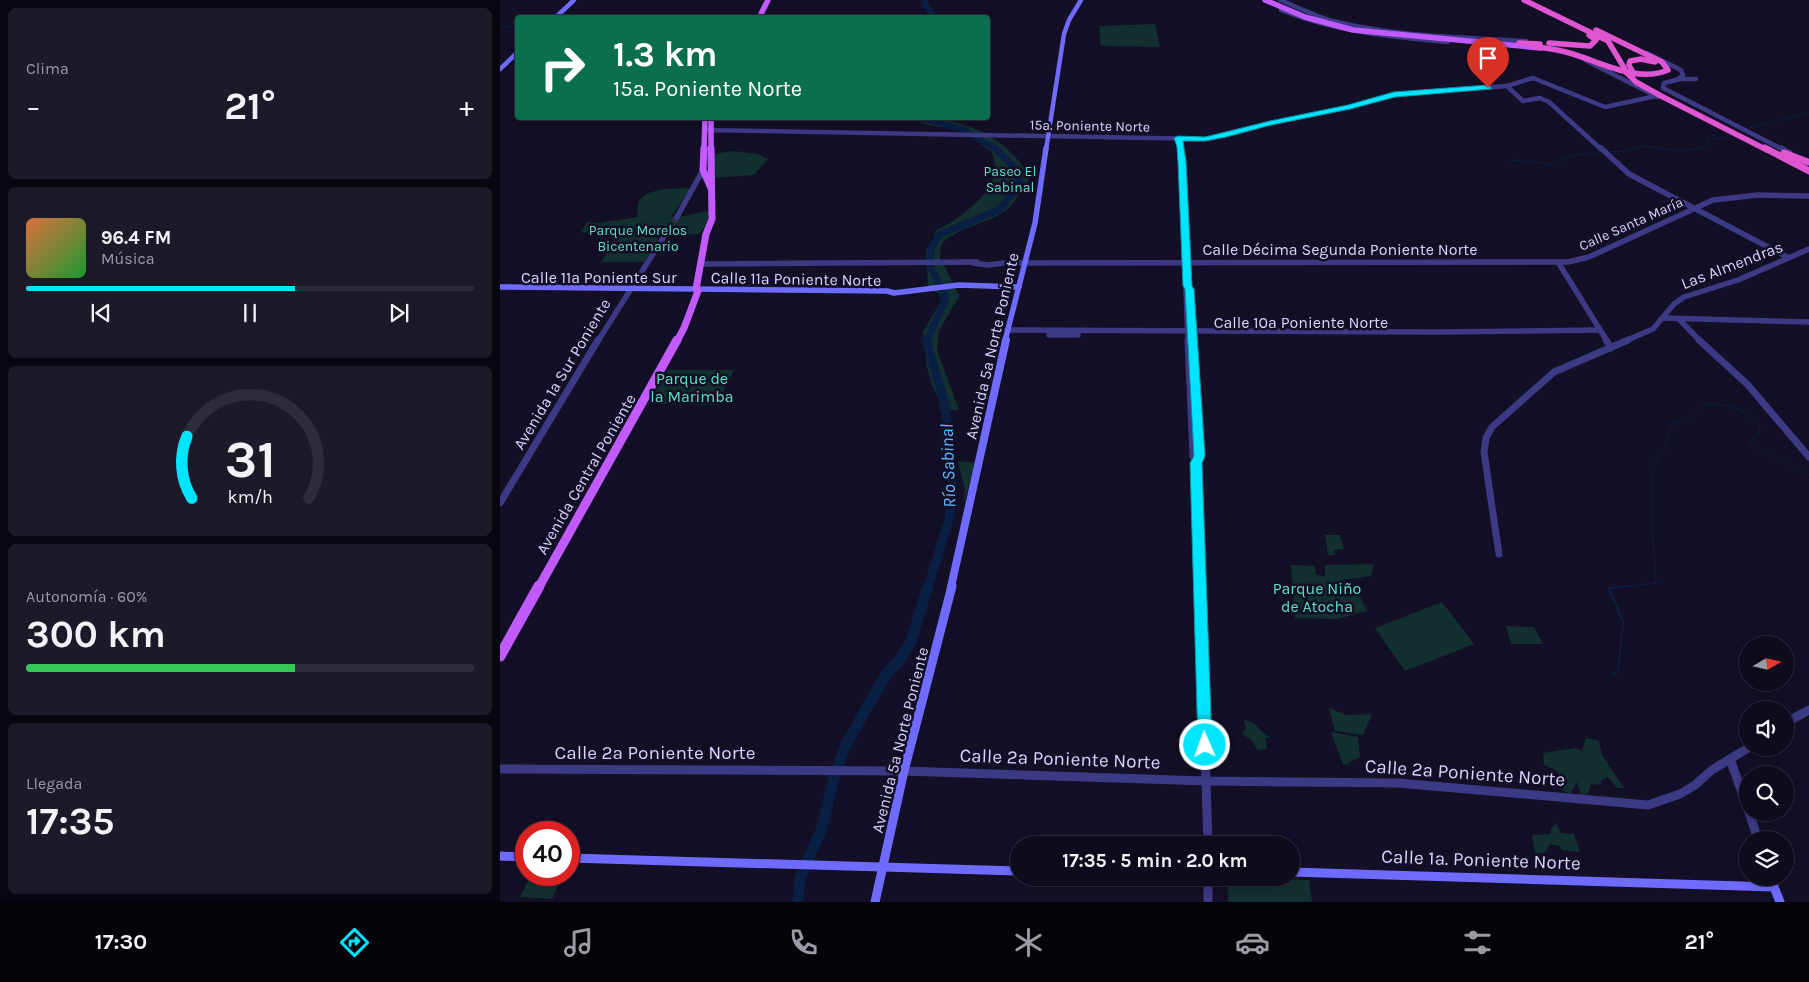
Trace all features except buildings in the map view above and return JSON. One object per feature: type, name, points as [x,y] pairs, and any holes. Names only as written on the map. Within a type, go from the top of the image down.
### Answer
[{"type":"highway","points":[[1524,0],[1608,41],[1636,82],[1737,135]]},
{"type":"highway","points":[[1534,0],[1645,52],[1662,62],[1668,70],[1662,74],[1646,74],[1610,67],[1563,51],[1534,47]]},
{"type":"highway","points":[[1539,42],[1586,46],[1593,45],[1596,42],[1591,36],[1548,11]]},
{"type":"highway","points":[[1596,30],[1618,44],[1627,68],[1644,82],[1774,151],[1795,165]]},
{"type":"highway","points":[[1519,43],[1567,49],[1608,64],[1640,71],[1658,71],[1662,67],[1657,62],[1641,58],[1632,60],[1627,68]]},
{"type":"highway","points":[[1702,120],[1807,163]]},
{"type":"highway","points":[[1774,151],[1807,163]]},
{"type":"highway","points":[[1774,151],[1782,159],[1809,172]]},
{"type":"main road","points":[[558,15],[574,0]]},
{"type":"main road","points":[[756,15],[763,0]]},
{"type":"main road","points":[[760,15],[768,0]]},
{"type":"main road","name":"Avenida 5a Norte Poniente","points":[[875,902],[904,771],[944,621],[1007,333],[1035,222],[1050,136],[1064,34],[1069,20],[1081,0]]},
{"type":"main road","points":[[1265,0],[1312,20],[1353,30],[1477,41],[1539,42]]},
{"type":"main road","points":[[1272,0],[1308,15],[1337,24],[1375,31],[1534,47],[1558,52]]},
{"type":"main road","points":[[1415,32],[1423,35]]},
{"type":"main road","points":[[500,69],[515,55]]},
{"type":"main road","points":[[706,120],[708,130]]},
{"type":"main road","points":[[710,120],[703,170],[711,189]]},
{"type":"main road","name":"Avenida Central Poniente","points":[[500,656],[664,367],[684,328],[697,290],[706,234],[712,219],[711,189],[713,178],[708,130]]},
{"type":"main road","name":"Calle 11a Poniente Norte","points":[[697,290],[885,295],[890,292],[952,286],[1019,287]]},
{"type":"main road","name":"Calle 11a Poniente Sur","points":[[500,288],[697,290]]},
{"type":"main road","points":[[500,856],[515,857]]},
{"type":"main road","points":[[580,858],[1010,871]]},
{"type":"main road","name":"Calle 1a. Poniente Norte","points":[[1300,872],[1669,884],[1739,883]]},
{"type":"main road","points":[[1774,886],[1780,902]]},
{"type":"street","points":[[1260,0],[1301,18],[1351,32],[1395,38],[1558,52],[1581,58],[1702,120],[1774,151]]},
{"type":"street","points":[[1280,0],[1332,20],[1379,29],[1539,42]]},
{"type":"street","points":[[1645,52],[1682,70],[1683,75],[1679,78]]},
{"type":"street","name":"15a. Poniente Norte","points":[[708,130],[1201,139],[1350,107],[1394,94],[1507,86],[1533,78],[1605,107],[1656,96]]},
{"type":"street","points":[[1696,79],[1679,78],[1664,83],[1663,88],[1774,151]]},
{"type":"street","points":[[1507,86],[1523,101],[1540,98],[1549,102],[1629,174],[1789,258]]},
{"type":"street","points":[[1178,138],[1181,147],[1188,286],[1190,289],[1190,333],[1200,456],[1196,463],[1208,836]]},
{"type":"street","points":[[677,216],[703,170]]},
{"type":"street","name":"Calle Santa María","points":[[1558,262],[1575,261],[1589,257],[1713,200],[1758,195],[1809,196]]},
{"type":"street","name":"Avenida 1a Sur Poniente","points":[[500,503],[628,290],[666,235]]},
{"type":"street","name":"Las Almendras","points":[[1499,554],[1484,452],[1486,438],[1492,427],[1554,372],[1647,332],[1658,325],[1671,305],[1691,293],[1726,285],[1809,249]]},
{"type":"street","points":[[1558,262],[1598,330],[1611,348]]},
{"type":"street","name":"Calle Décima Segunda Poniente Norte","points":[[700,264],[973,263],[989,265],[1003,263],[1558,262]]},
{"type":"street","points":[[1663,318],[1809,322]]},
{"type":"street","points":[[1679,319],[1704,345],[1748,384],[1809,458]]},
{"type":"street","name":"Calle 10a Poniente Norte","points":[[1007,333],[1498,335],[1504,332],[1598,330]]},
{"type":"street","points":[[1794,718],[1809,710]]},
{"type":"street","points":[[1739,754],[1730,759],[1739,785]]},
{"type":"street","name":"Calle 2a Poniente Norte","points":[[500,769],[904,771],[1206,781],[1398,783],[1648,805],[1680,794],[1730,759]]},
{"type":"street","points":[[1208,886],[1208,902]]},
{"type":"green space","points":[[1155,24],[1160,47],[1101,46],[1099,26]]},
{"type":"green space","name":"Paseo El Sabinal","points":[[916,120],[942,120],[979,131],[1007,149],[1019,161],[1029,176],[1027,185],[1013,204],[1006,210],[989,220],[953,235],[944,241],[941,246],[940,261],[943,263],[959,296],[939,331],[937,350],[959,410],[940,410],[939,399],[927,368],[923,332],[942,299],[938,293],[928,289],[926,250],[934,238],[935,231],[960,216],[984,195],[993,179],[995,172],[994,162],[992,152],[963,131]]},
{"type":"green space","points":[[734,151],[758,154],[768,159],[754,175],[713,178],[711,154]]},
{"type":"green space","name":"Parque Morelos Bicentenario","points":[[691,188],[671,217],[709,211],[706,225],[699,234],[658,236],[657,242],[644,262],[601,262],[619,236],[581,232],[587,222],[598,223],[638,217],[639,202],[650,193],[658,190]]},
{"type":"green space","name":"Parque de la Marimba","points":[[668,370],[734,370],[717,405],[648,404]]},
{"type":"green space","points":[[958,461],[975,463],[965,501],[963,501],[965,491]]},
{"type":"green space","points":[[1325,535],[1340,535],[1344,549],[1334,550],[1335,555],[1328,555]]},
{"type":"green space","name":"Parque Niño de Atocha","points":[[1374,564],[1371,576],[1342,580],[1346,595],[1359,594],[1367,611],[1337,619],[1295,618],[1291,565],[1315,566],[1316,575],[1325,576],[1325,565]]},
{"type":"green space","points":[[1442,602],[1474,644],[1405,671],[1375,628]]},
{"type":"green space","points":[[1506,626],[1534,627],[1543,644],[1511,644]]},
{"type":"green space","points":[[1329,708],[1346,715],[1372,714],[1363,735],[1335,731]]},
{"type":"green space","points":[[1244,720],[1252,723],[1271,737],[1265,738],[1267,749],[1258,750],[1249,737],[1242,733],[1246,729]]},
{"type":"green space","points":[[1331,732],[1358,737],[1360,758],[1353,760],[1347,765],[1343,764]]},
{"type":"green space","points":[[1586,738],[1599,741],[1602,755],[1624,788],[1617,788],[1608,777],[1601,780],[1601,785],[1591,784],[1588,794],[1581,795],[1577,782],[1570,794],[1562,790],[1568,781],[1560,778],[1556,770],[1544,765],[1543,753],[1575,748],[1582,751]]},
{"type":"green space","points":[[1556,823],[1561,833],[1574,834],[1580,852],[1562,850],[1560,846],[1550,844],[1544,853],[1535,853],[1532,835],[1551,834],[1551,828]]},
{"type":"green space","points":[[1300,880],[1309,880],[1312,902],[1228,902],[1228,886],[1300,886]]},
{"type":"green space","points":[[526,886],[558,886],[552,899],[520,897]]},
{"type":"waterway","name":"Río Sabinal","points":[[926,0],[924,3],[933,15]]},
{"type":"waterway","points":[[500,25],[515,28]]},
{"type":"waterway","points":[[1749,128],[1809,113]]},
{"type":"waterway","name":"Río Sabinal","points":[[928,120],[965,130],[997,150]]},
{"type":"waterway","points":[[1608,152],[1628,151],[1643,146],[1681,151],[1709,146],[1706,140],[1729,137]]},
{"type":"waterway","name":"Río Sabinal","points":[[927,341],[946,298],[931,268],[931,249],[939,235],[1000,209],[1020,183],[1013,166],[997,150]]},
{"type":"waterway","points":[[1511,160],[1553,164],[1572,155],[1601,153]]},
{"type":"waterway","name":"Río Sabinal","points":[[926,340],[946,408],[946,445],[953,490],[950,516],[928,587]]},
{"type":"waterway","points":[[1619,587],[1656,583],[1651,511],[1653,467],[1666,447],[1671,425],[1690,419],[1704,405],[1727,406],[1748,414],[1760,425],[1760,433],[1749,442],[1750,445],[1809,475]]},
{"type":"waterway","name":"Río Sabinal","points":[[798,902],[800,878],[822,828],[834,778],[845,746],[887,673],[899,661],[911,641],[928,586]]},
{"type":"waterway","points":[[1612,674],[1618,672],[1623,622],[1609,588],[1630,586]]},
{"type":"tunnel","points":[[665,235],[677,217]]},
{"type":"route","points":[[1205,745],[1196,463],[1200,456],[1198,408],[1190,289],[1188,286],[1181,147],[1178,138],[1205,139],[1226,135],[1231,132],[1270,123],[1350,107],[1394,94],[1488,88]]}]
